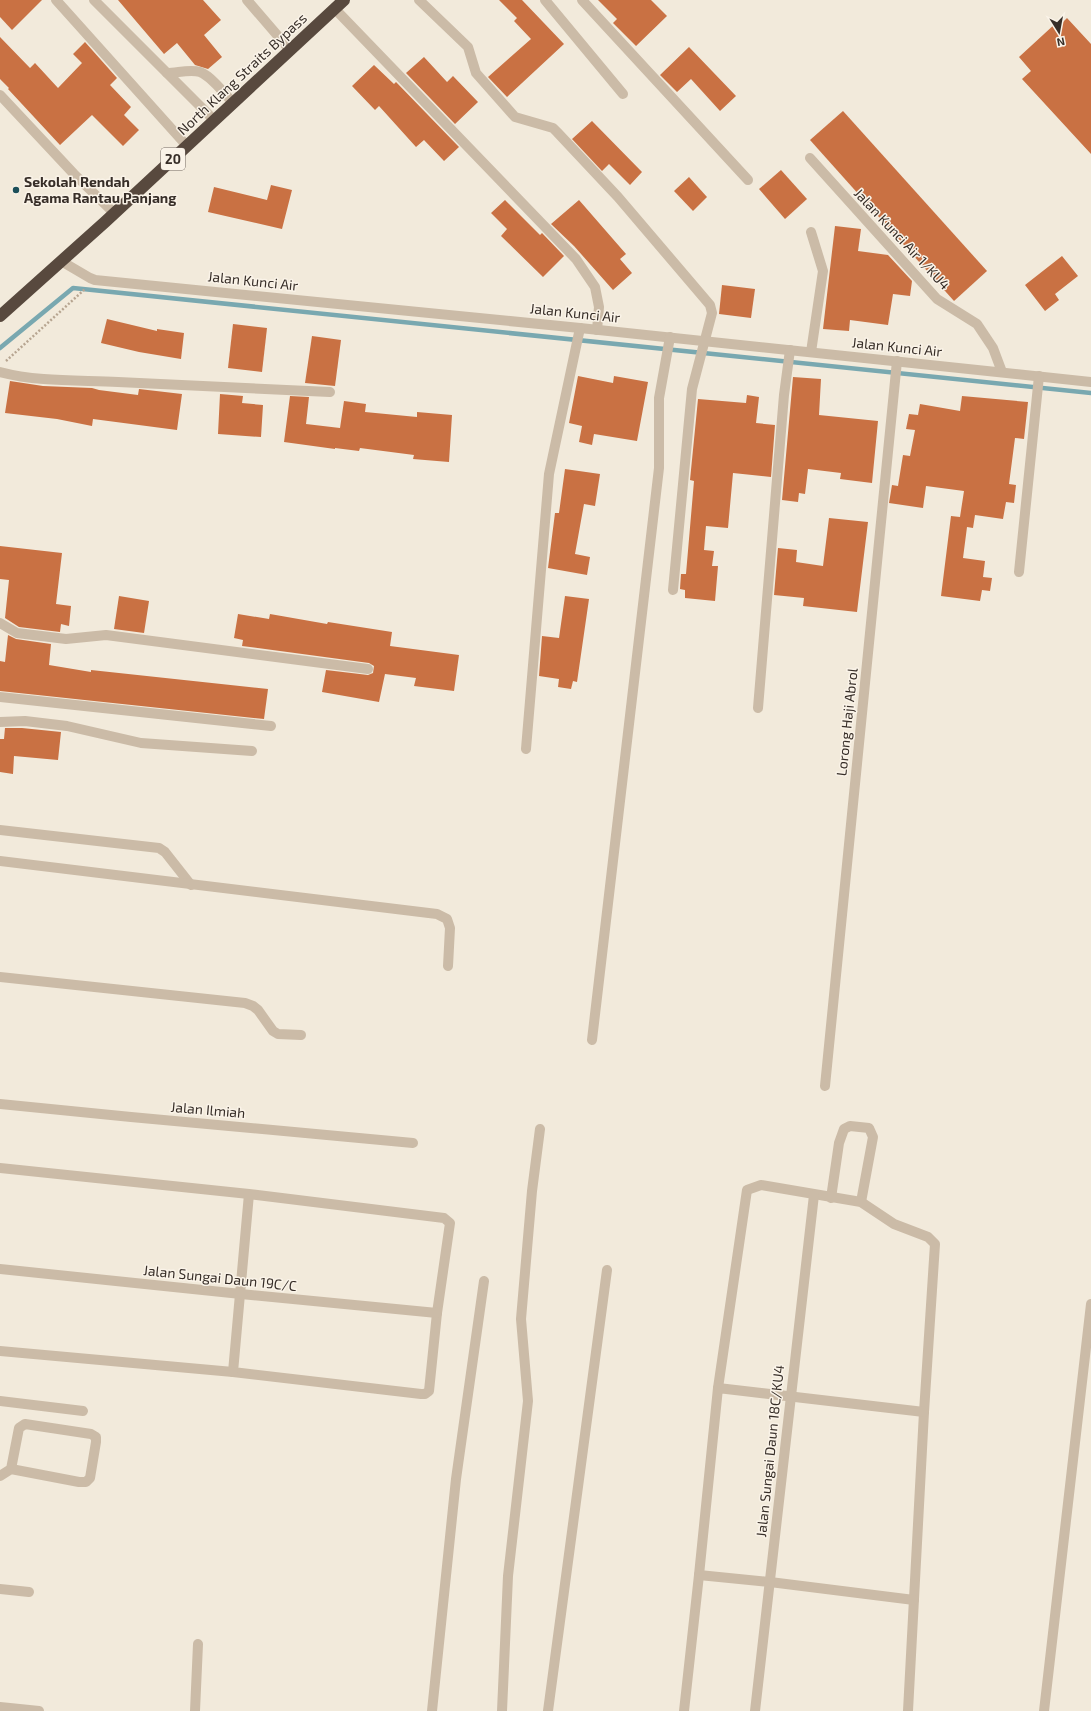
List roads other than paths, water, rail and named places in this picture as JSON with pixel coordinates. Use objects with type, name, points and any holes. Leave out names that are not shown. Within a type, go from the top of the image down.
[{"type":"highway","name":"North Klang Straits Bypass","points":[[0,316],[187,146],[338,4]]},
{"type":"street","points":[[56,0],[187,146]]},
{"type":"street","points":[[94,0],[214,120]]},
{"type":"street","points":[[247,0],[290,50]]},
{"type":"street","points":[[419,0],[468,47],[476,73],[515,117],[553,128],[618,197],[710,305],[712,313],[692,389],[673,590]]},
{"type":"street","points":[[545,0],[623,94]]},
{"type":"street","points":[[582,0],[748,180]]},
{"type":"street","points":[[338,4],[576,259],[595,287],[598,307],[598,330]]},
{"type":"street","points":[[167,74],[200,72],[213,82],[233,103]]},
{"type":"street","points":[[0,95],[74,174],[114,213]]},
{"type":"street","name":"Jalan Kunci Air 1/KU4","points":[[810,158],[937,299],[977,324],[993,348],[1002,372]]},
{"type":"street","points":[[811,232],[823,271],[811,352]]},
{"type":"street","name":"Jalan Kunci Air","points":[[61,261],[95,280],[579,331],[598,330],[669,340],[790,353],[811,352],[896,364],[1002,372],[1039,379],[1091,382]]},
{"type":"street","points":[[526,748],[549,474],[579,331]]},
{"type":"street","points":[[592,1040],[659,468],[659,398],[669,340]]},
{"type":"street","points":[[758,708],[783,410],[790,353]]},
{"type":"street","name":"Lorong Haji Abrol","points":[[825,1086],[896,364]]},
{"type":"street","points":[[0,372],[37,379],[90,380],[330,392]]},
{"type":"street","points":[[1019,572],[1039,379]]},
{"type":"street","points":[[0,623],[17,633],[66,639],[106,635],[368,669]]},
{"type":"street","points":[[0,697],[271,726]]},
{"type":"street","points":[[0,722],[25,721],[67,726],[141,743],[252,751]]},
{"type":"street","points":[[0,830],[159,848],[192,885]]},
{"type":"street","points":[[0,862],[437,914],[447,919],[450,928],[448,966]]},
{"type":"street","points":[[0,977],[245,1003],[258,1010],[274,1032],[278,1034],[301,1035]]},
{"type":"street","name":"Jalan Ilmiah","points":[[0,1104],[131,1118],[413,1143]]},
{"type":"street","points":[[831,1198],[839,1143],[844,1129],[850,1126],[869,1128],[873,1137],[861,1202]]},
{"type":"street","points":[[502,1711],[508,1576],[528,1400],[521,1319],[532,1191],[540,1129]]},
{"type":"street","points":[[0,1168],[249,1194],[444,1218],[448,1220],[450,1224],[437,1313],[429,1391],[425,1394],[233,1372],[0,1350]]},
{"type":"street","points":[[684,1711],[718,1388],[747,1190],[761,1185],[861,1202],[894,1224],[928,1238],[935,1244],[924,1412],[908,1711]]},
{"type":"street","points":[[233,1372],[249,1194]]},
{"type":"street","name":"Jalan Sungai Daun 18C/KU4","points":[[756,1711],[814,1195]]},
{"type":"street","name":"Jalan Sungai Daun 19C/C","points":[[0,1268],[437,1313]]},
{"type":"street","points":[[548,1711],[607,1270]]},
{"type":"street","points":[[432,1711],[456,1479],[484,1281]]},
{"type":"street","points":[[1044,1711],[1091,1304]]},
{"type":"street","points":[[718,1388],[924,1412]]},
{"type":"street","points":[[0,1401],[83,1411]]},
{"type":"street","points":[[0,1476],[11,1469],[86,1482],[90,1478],[96,1437],[91,1434],[25,1424],[21,1425],[19,1428],[11,1469]]},
{"type":"street","points":[[699,1575],[770,1582],[914,1600]]},
{"type":"street","points":[[0,1589],[29,1592]]},
{"type":"street","points":[[195,1711],[198,1644]]},
{"type":"street","points":[[0,1707],[39,1711]]},
{"type":"waterway","points":[[0,348],[73,288],[1091,393]]},
{"type":"place","name":"Sekolah Rendah Agama Rantau Panjang","points":[[16,190]]}]
